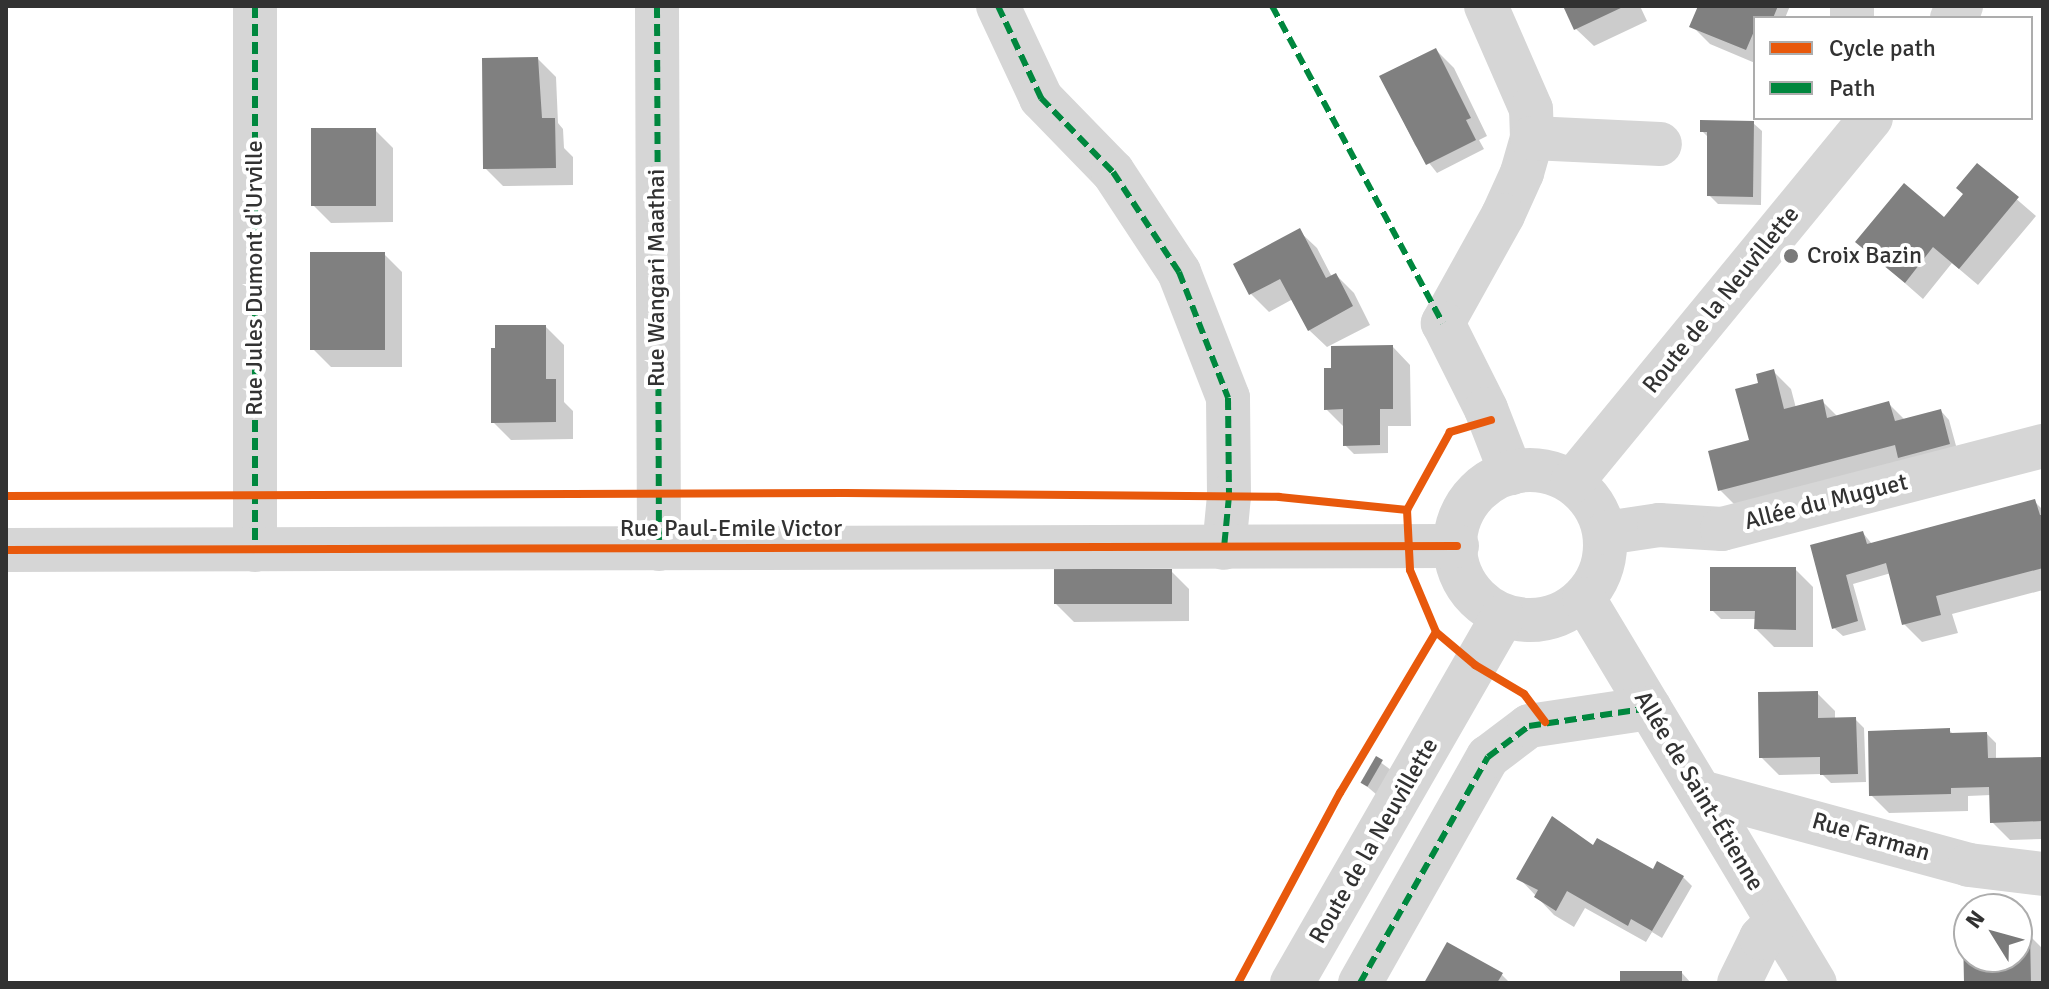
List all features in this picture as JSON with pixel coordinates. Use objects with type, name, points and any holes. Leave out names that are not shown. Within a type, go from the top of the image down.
[{"type":"street","name":"Rue Jules Dumont d'Urville","points":[[255,6],[255,550]]},
{"type":"street","name":"Rue Wangari Maathai","points":[[657,6],[659,549]]},
{"type":"street","points":[[998,6],[1041,98],[1113,172],[1179,272],[1228,398],[1229,496],[1224,548]]},
{"type":"street","points":[[1486,6],[1531,109],[1532,138],[1522,173],[1503,215],[1443,323],[1486,409],[1511,473]]},
{"type":"street","name":"Route de la Neuvillette","points":[[1572,482],[1869,120]]},
{"type":"street","points":[[1532,138],[1660,144]]},
{"type":"street","name":"Allée du Muguet","points":[[1606,533],[1659,525],[1722,529],[2043,446]]},
{"type":"street","points":[[1542,470],[1572,482],[1594,504],[1606,533],[1602,568],[1584,599],[1560,615],[1531,621],[1503,616],[1482,603],[1466,585],[1457,562],[1456,533],[1466,506],[1485,485],[1511,473],[1542,470]]},
{"type":"street","name":"Rue Paul-Emile Victor","points":[[6,550],[1457,546]]},
{"type":"street","name":"Allée de Saint-Étienne","points":[[1584,599],[1815,983]]},
{"type":"street","name":"Route de la Neuvillette","points":[[1292,983],[1503,616]]},
{"type":"street","points":[[1360,983],[1488,757],[1529,726],[1650,708]]},
{"type":"street","name":"Rue Farman","points":[[1701,792],[1969,865],[2043,874]]},
{"type":"street","points":[[1739,983],[1761,938],[1777,921]]},
{"type":"building","points":[[1563,6],[1625,6],[1574,30]]},
{"type":"building","points":[[1698,6],[1778,6],[1774,16],[1753,16],[1753,34],[1746,50],[1689,27]]},
{"type":"building","points":[[1436,48],[1471,118],[1466,120],[1476,140],[1426,165],[1379,76]]},
{"type":"building","points":[[538,57],[542,118],[555,118],[556,168],[483,169],[482,58]]},
{"type":"building","points":[[1700,120],[1754,121],[1753,197],[1707,196],[1707,132],[1700,132]]},
{"type":"building","points":[[311,128],[376,128],[376,206],[311,206]]},
{"type":"building","points":[[1977,163],[2019,197],[1959,269],[1933,247],[1905,283],[1855,242],[1904,183],[1944,217],[1963,194],[1956,188]]},
{"type":"building","points":[[1300,228],[1326,278],[1336,273],[1353,306],[1308,331],[1280,279],[1249,295],[1233,264]]},
{"type":"building","points":[[310,252],[385,252],[385,350],[310,350]]},
{"type":"building","points":[[495,325],[546,325],[546,379],[556,379],[556,422],[491,423],[491,348],[495,348]]},
{"type":"building","points":[[1393,345],[1393,409],[1380,409],[1380,445],[1343,446],[1343,409],[1324,410],[1324,368],[1331,368],[1331,346]]},
{"type":"building","points":[[1774,369],[1784,409],[1823,399],[1827,418],[1889,401],[1895,421],[1941,409],[1950,444],[1898,458],[1895,445],[1718,491],[1708,451],[1749,440],[1735,389],[1758,383],[1756,374]]},
{"type":"building","points":[[2035,499],[2040,515],[2043,515],[2043,568],[1936,596],[1941,615],[1902,625],[1886,563],[1846,575],[1858,621],[1832,629],[1810,545],[1863,531],[1867,544]]},
{"type":"building","points":[[1710,567],[1796,567],[1796,630],[1754,629],[1755,611],[1710,611]]},
{"type":"building","points":[[1054,569],[1172,569],[1172,604],[1054,604]]},
{"type":"building","points":[[1818,691],[1818,718],[1856,717],[1858,774],[1820,775],[1820,757],[1759,758],[1758,692]]},
{"type":"building","points":[[1950,728],[1950,733],[1987,732],[1988,758],[2043,757],[2043,821],[1990,823],[1989,787],[1951,788],[1951,794],[1869,796],[1868,731]]},
{"type":"building","points":[[1376,756],[1383,760],[1367,787],[1360,783]]},
{"type":"building","points":[[1552,816],[1593,845],[1597,838],[1653,869],[1657,861],[1684,876],[1652,931],[1631,919],[1628,926],[1567,891],[1556,911],[1534,897],[1538,890],[1516,879]]},
{"type":"building","points":[[1447,942],[1503,973],[1497,983],[1424,983]]},
{"type":"building","points":[[1620,971],[1682,971],[1682,983],[1620,983]]},
{"type":"building","points":[[1964,973],[2031,973],[2031,983],[1964,983]]},
{"type":"marked path","points":[[255,6],[255,550]]},
{"type":"marked path","points":[[657,6],[659,549]]},
{"type":"marked path","points":[[998,6],[1041,98],[1113,172],[1179,272],[1228,398],[1229,496],[1224,548]]},
{"type":"marked path","points":[[1272,6],[1443,323]]},
{"type":"marked path","points":[[1360,983],[1488,757],[1529,726],[1650,708]]},
{"type":"cycle path","points":[[1491,420],[1450,432],[1407,510],[1410,570],[1436,632],[1475,665],[1524,694],[1545,722]]},
{"type":"cycle path","points":[[6,496],[845,493],[1279,497],[1407,510]]},
{"type":"cycle path","points":[[6,550],[1457,546]]},
{"type":"cycle path","points":[[1238,983],[1340,793],[1436,632]]},
{"type":"place","name":"Croix Bazin","points":[[1791,256]]}]
